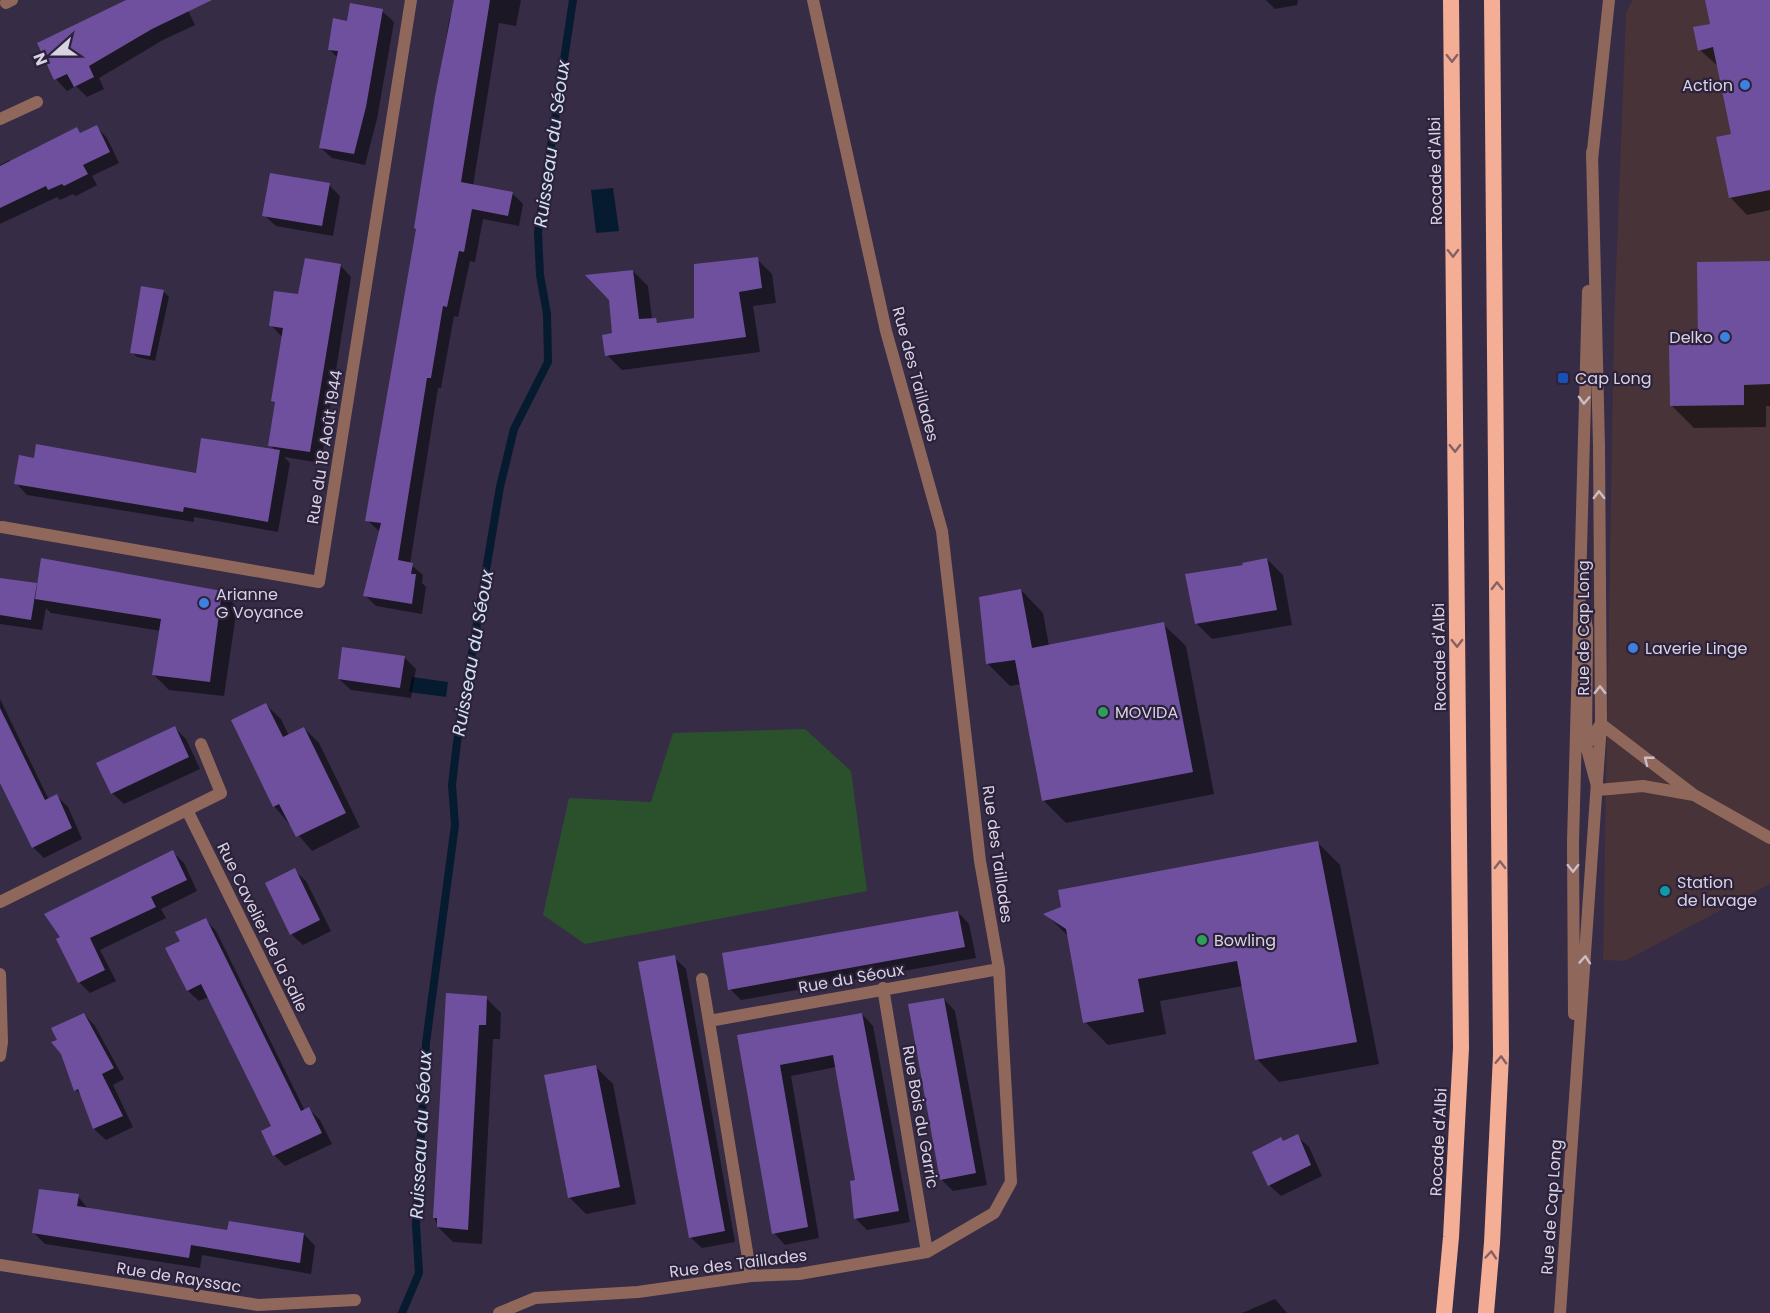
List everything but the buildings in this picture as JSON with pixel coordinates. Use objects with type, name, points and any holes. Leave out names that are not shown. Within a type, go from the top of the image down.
[{"type":"highway","name":"Rocade d'Albi","points":[[1444,1313],[1451,1237],[1461,1048],[1451,0]]},
{"type":"highway","points":[[1486,1313],[1492,1244],[1501,1055],[1492,0]]},
{"type":"street","name":"Rue du 18 Août 1944","points":[[2,527],[319,582],[411,0]]},
{"type":"street","name":"Rue des Taillades","points":[[499,1313],[535,1298],[638,1292],[751,1276],[799,1274],[927,1252],[994,1213],[1011,1182],[999,969],[980,861],[942,531],[886,331],[813,0]]},
{"type":"street","name":"Rue de Cap Long","points":[[1574,1102],[1573,842],[1592,152],[1609,0]]},
{"type":"street","points":[[0,119],[37,102]]},
{"type":"street","name":"Rue de Cap Long","points":[[1560,1313],[1601,723],[1599,446],[1592,152]]},
{"type":"street","points":[[1573,842],[1586,745],[1587,629],[1579,586]]},
{"type":"street","points":[[1694,795],[1644,786],[1598,790],[1586,745],[1601,723],[1694,795],[1770,838]]},
{"type":"street","points":[[0,902],[221,793],[201,744]]},
{"type":"street","name":"Rue Cavelier de la Salle","points":[[187,810],[310,1059]]},
{"type":"street","name":"Rue du Séoux","points":[[709,1020],[999,969]]},
{"type":"street","points":[[0,974],[2,1042],[0,1056]]},
{"type":"street","points":[[702,979],[751,1276]]},
{"type":"street","name":"Rue Bois du Garric","points":[[883,988],[927,1252]]},
{"type":"street","name":"Rue de Rayssac","points":[[0,1264],[258,1305],[355,1300]]},
{"type":"shaded area","points":[[1633,0],[1770,0],[1770,884],[1625,961],[1603,960],[1614,323],[1626,12]]},
{"type":"green space","points":[[805,729],[851,771],[867,891],[585,944],[543,915],[569,798],[651,802],[673,733]]},
{"type":"water","points":[[613,188],[619,231],[596,233],[591,190]]},
{"type":"water","points":[[412,677],[448,682],[446,697],[409,692]]},
{"type":"waterway","name":"Ruisseau du Séoux","points":[[402,1313],[419,1273],[416,1225],[426,1043],[455,825],[452,785],[457,742],[500,487],[514,429],[548,362],[547,314],[540,275],[538,232],[573,0]]},
{"type":"place","name":"Action","points":[[1745,85]]},
{"type":"place","name":"Delko","points":[[1725,337]]},
{"type":"place","name":"Cap Long","points":[[1563,378]]},
{"type":"place","name":"Arianne G Voyance","points":[[204,603]]},
{"type":"place","name":"Laverie Linge","points":[[1633,648]]},
{"type":"place","name":"MOVIDA","points":[[1103,712]]},
{"type":"place","name":"Station de lavage","points":[[1665,891]]},
{"type":"place","name":"Bowling","points":[[1202,940]]}]
